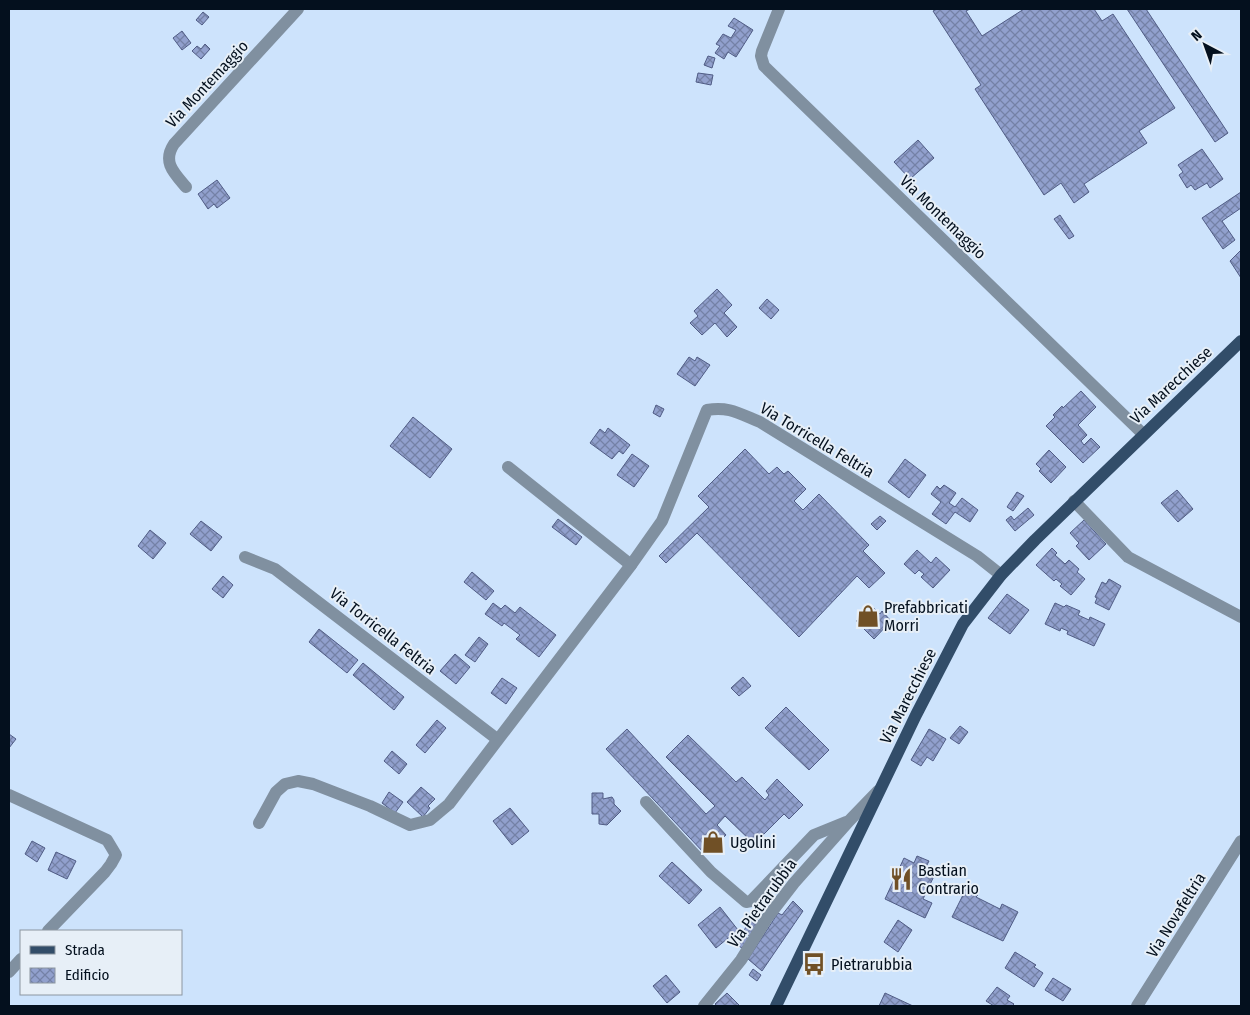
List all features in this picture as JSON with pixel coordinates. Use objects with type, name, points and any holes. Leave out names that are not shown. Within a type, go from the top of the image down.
[{"type":"main road","name":"Via Marecchiese","points":[[776,1006],[916,715],[963,624],[1001,575],[1074,501],[1241,341]]},
{"type":"street","name":"Via Montemaggio","points":[[186,187],[173,172],[168,158],[174,144],[298,9]]},
{"type":"street","name":"Via Montemaggio","points":[[779,9],[760,56],[764,66],[1143,434]]},
{"type":"street","name":"Via Torricella Feltria","points":[[259,823],[276,792],[285,784],[298,781],[313,784],[370,806],[410,826],[430,820],[449,804],[631,565],[662,521],[707,410],[721,408],[734,411],[760,422],[977,556],[1001,575]]},
{"type":"street","points":[[508,467],[631,565]]},
{"type":"street","points":[[1074,501],[1128,557],[1241,617]]},
{"type":"street","name":"Via Torricella Feltria","points":[[245,557],[275,569],[497,739]]},
{"type":"street","name":"Via Pietrarubbia","points":[[704,1006],[741,960],[767,918],[794,883],[880,789]]},
{"type":"street","points":[[9,795],[107,840],[116,855],[105,872],[49,930]]},
{"type":"street","name":"Via Pietrarubbia","points":[[646,802],[713,873],[746,902],[751,901],[814,835],[849,821]]},
{"type":"street","name":"Via Novafeltria","points":[[1137,1006],[1241,841]]},
{"type":"street","points":[[9,972],[20,960]]},
{"type":"building","points":[[937,9],[970,9],[966,11],[982,36],[1024,9],[1094,9],[1102,21],[1113,14],[1175,108],[1139,131],[1147,143],[1084,184],[1089,192],[1074,203],[1061,183],[1044,195],[975,89],[981,85],[933,11]]},
{"type":"building","points":[[1127,9],[1146,9],[1228,133],[1215,142]]},
{"type":"building","points":[[203,12],[209,17],[202,25],[196,20]]},
{"type":"building","points":[[734,18],[753,30],[736,57],[728,52],[724,59],[715,53],[720,46],[716,44],[723,34],[731,38],[736,30],[728,26]]},
{"type":"building","points":[[182,31],[191,43],[182,50],[173,38]]},
{"type":"building","points":[[205,44],[210,49],[201,59],[192,51],[197,46],[201,49]]},
{"type":"building","points":[[708,56],[715,58],[712,68],[704,65]]},
{"type":"building","points":[[698,73],[713,75],[711,85],[696,82]]},
{"type":"building","points":[[918,140],[934,158],[910,179],[894,162]]},
{"type":"building","points":[[1202,149],[1223,179],[1210,188],[1207,183],[1195,190],[1191,185],[1187,188],[1179,175],[1183,172],[1178,165]]},
{"type":"building","points":[[217,180],[230,198],[217,208],[214,204],[208,209],[198,194]]},
{"type":"building","points":[[1241,192],[1241,208],[1222,221],[1235,240],[1223,249],[1202,218]]},
{"type":"building","points":[[1060,215],[1074,236],[1069,239],[1054,219]]},
{"type":"building","points":[[1241,250],[1241,278],[1230,261]]},
{"type":"building","points":[[717,289],[732,305],[724,313],[737,327],[727,337],[715,323],[702,335],[690,323],[698,316],[694,311]]},
{"type":"building","points":[[767,299],[779,310],[771,319],[759,308]]},
{"type":"building","points":[[689,357],[695,361],[697,357],[710,365],[695,386],[677,374]]},
{"type":"building","points":[[1081,391],[1096,407],[1078,425],[1087,435],[1081,441],[1084,445],[1091,438],[1100,447],[1083,463],[1046,426],[1062,406],[1063,408]]},
{"type":"building","points":[[656,405],[664,409],[660,417],[653,413]]},
{"type":"building","points":[[413,417],[452,449],[430,478],[390,446]]},
{"type":"building","points":[[608,428],[630,445],[623,454],[619,451],[612,459],[590,443],[600,429],[605,433]]},
{"type":"building","points":[[745,449],[769,474],[777,467],[784,474],[788,471],[806,489],[794,501],[803,510],[819,494],[869,545],[863,551],[885,573],[869,588],[857,576],[799,637],[697,533],[666,563],[659,556],[709,507],[698,496]]},
{"type":"building","points":[[1049,450],[1066,467],[1051,483],[1039,471],[1041,469],[1036,464]]},
{"type":"building","points":[[632,454],[649,466],[634,487],[617,475]]},
{"type":"building","points":[[905,459],[926,475],[909,498],[888,482]]},
{"type":"building","points":[[944,485],[956,493],[949,503],[955,507],[962,498],[978,510],[970,522],[955,512],[946,524],[932,514],[941,502],[931,494],[937,486],[940,489]]},
{"type":"building","points":[[1177,490],[1193,509],[1178,522],[1161,503]]},
{"type":"building","points":[[1017,492],[1024,496],[1013,511],[1007,507]]},
{"type":"building","points":[[1028,508],[1034,515],[1015,531],[1006,520],[1011,516],[1014,520]]},
{"type":"building","points":[[880,516],[886,521],[877,530],[871,524]]},
{"type":"building","points":[[558,519],[582,537],[576,545],[552,527]]},
{"type":"building","points":[[1084,520],[1106,544],[1089,560],[1076,546],[1079,543],[1070,533]]},
{"type":"building","points":[[201,521],[222,537],[211,551],[190,534]]},
{"type":"building","points":[[150,530],[166,543],[153,559],[138,546]]},
{"type":"building","points":[[1052,548],[1057,553],[1055,555],[1065,564],[1069,560],[1079,569],[1077,572],[1085,579],[1071,595],[1060,586],[1062,584],[1056,579],[1054,581],[1036,565]]},
{"type":"building","points":[[917,550],[931,563],[936,557],[950,570],[933,588],[921,577],[924,574],[919,570],[915,574],[904,564]]},
{"type":"building","points":[[472,572],[494,591],[486,600],[464,582]]},
{"type":"building","points":[[223,576],[233,585],[223,598],[212,589]]},
{"type":"building","points":[[1109,579],[1121,586],[1109,610],[1095,603],[1097,598],[1095,597],[1102,582],[1106,584]]},
{"type":"building","points":[[1007,594],[1029,610],[1010,634],[988,618]]},
{"type":"building","points":[[493,603],[501,609],[505,605],[515,613],[520,607],[556,635],[539,657],[516,639],[520,635],[504,623],[502,626],[485,614]]},
{"type":"building","points":[[1055,603],[1080,611],[1078,615],[1089,620],[1090,617],[1105,624],[1094,646],[1067,634],[1068,631],[1061,628],[1060,631],[1045,624]]},
{"type":"building","points":[[872,606],[880,614],[882,611],[891,621],[874,639],[856,621]]},
{"type":"building","points":[[319,629],[358,660],[347,673],[309,642]]},
{"type":"building","points":[[479,637],[488,644],[475,662],[465,655]]},
{"type":"building","points":[[455,654],[470,667],[456,684],[440,671]]},
{"type":"building","points":[[363,663],[404,697],[394,710],[353,675]]},
{"type":"building","points":[[743,677],[751,686],[739,696],[731,688]]},
{"type":"building","points":[[502,678],[517,688],[506,704],[491,693]]},
{"type":"building","points":[[786,707],[829,750],[809,770],[765,728]]},
{"type":"building","points":[[437,720],[446,728],[425,753],[416,745]]},
{"type":"building","points":[[960,726],[968,732],[959,744],[950,738]]},
{"type":"building","points":[[627,729],[706,814],[715,806],[666,757],[688,735],[736,782],[742,777],[765,800],[769,795],[766,791],[777,779],[803,805],[789,819],[784,814],[754,844],[725,816],[717,825],[726,835],[705,854],[606,749]]},
{"type":"building","points":[[929,729],[946,739],[933,761],[927,757],[921,766],[911,760]]},
{"type":"building","points":[[9,734],[16,739],[9,748]]},
{"type":"building","points":[[392,751],[407,764],[399,774],[384,761]]},
{"type":"building","points":[[421,787],[435,799],[428,806],[430,808],[423,817],[407,802]]},
{"type":"building","points":[[389,792],[403,802],[395,813],[382,803]]},
{"type":"building","points":[[592,793],[603,793],[603,799],[612,797],[614,804],[621,811],[607,825],[599,824],[599,814],[592,814]]},
{"type":"building","points":[[510,808],[529,831],[512,845],[493,821]]},
{"type":"building","points":[[32,841],[45,848],[37,862],[25,854]]},
{"type":"building","points":[[56,852],[76,861],[67,879],[48,870]]},
{"type":"building","points":[[917,856],[929,861],[926,867],[936,872],[923,899],[932,903],[925,918],[885,899],[904,858],[914,863]]},
{"type":"building","points":[[672,862],[702,890],[689,904],[659,876]]},
{"type":"building","points":[[966,889],[978,895],[976,897],[1000,909],[1002,904],[1018,912],[1003,941],[952,917]]},
{"type":"building","points":[[793,901],[803,911],[762,971],[748,959],[778,913],[782,915]]},
{"type":"building","points":[[720,907],[738,930],[716,948],[698,925]]},
{"type":"building","points":[[752,917],[759,921],[750,936],[743,932]]},
{"type":"building","points":[[898,920],[912,930],[898,952],[884,942]]},
{"type":"building","points":[[743,936],[749,939],[742,948],[737,945]]},
{"type":"building","points":[[1015,952],[1036,965],[1034,967],[1043,973],[1034,987],[1005,968]]},
{"type":"building","points":[[753,969],[761,975],[757,981],[749,975]]},
{"type":"building","points":[[666,975],[680,992],[667,1003],[653,986]]},
{"type":"building","points":[[1053,978],[1071,989],[1063,1001],[1045,990]]},
{"type":"building","points":[[997,987],[1010,996],[1007,1000],[1014,1004],[1012,1006],[994,1006],[986,1001]]},
{"type":"building","points":[[727,993],[740,1006],[717,1006],[715,1004]]},
{"type":"building","points":[[885,993],[913,1006],[879,1006]]},
{"type":"place","name":"Prefabbricati Morri","points":[[868,616]]},
{"type":"place","name":"Ugolini","points":[[713,842]]},
{"type":"place","name":"Bastian Contrario","points":[[901,879]]},
{"type":"place","name":"Pietrarubbia","points":[[814,964]]}]
